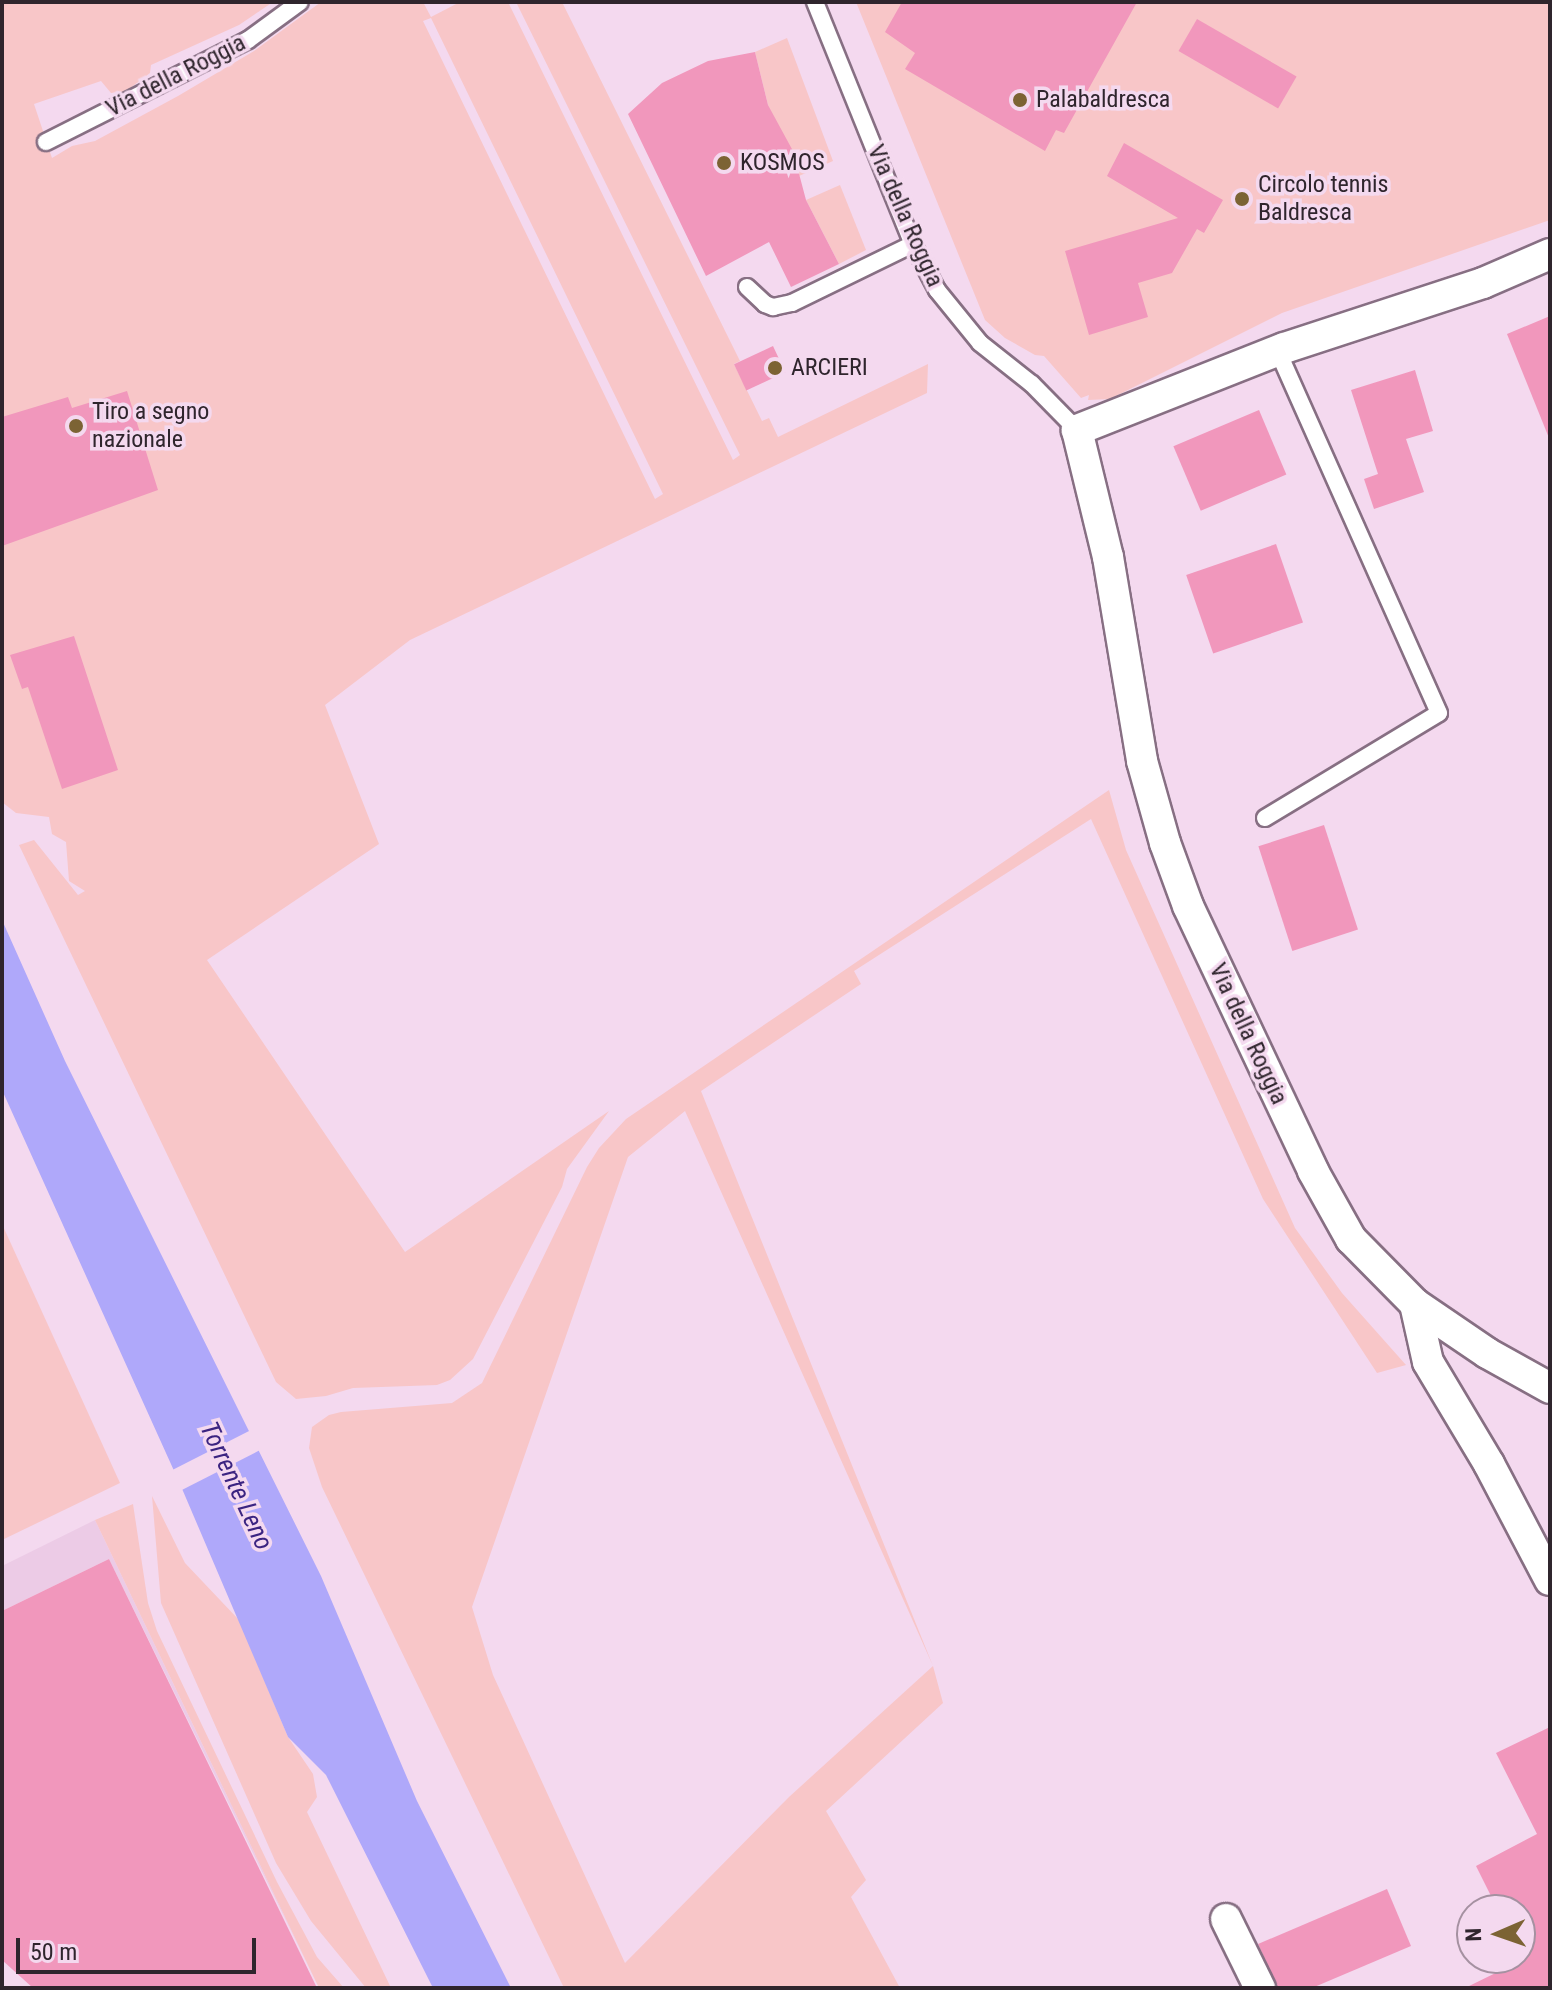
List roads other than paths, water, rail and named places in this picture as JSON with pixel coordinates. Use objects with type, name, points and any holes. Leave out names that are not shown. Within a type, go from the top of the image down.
[{"type":"street","points":[[1077,430],[1278,351],[1483,283],[1550,254]]},
{"type":"street","name":"Via della Roggia","points":[[1077,430],[1108,557],[1142,761],[1165,843],[1188,906],[1313,1171],[1351,1239],[1415,1304],[1487,1353],[1550,1388]]},
{"type":"street","points":[[1415,1304],[1428,1362],[1489,1464],[1550,1580]]},
{"type":"street","points":[[1226,1919],[1260,1988]]},
{"type":"lane","name":"Via della Roggia","points":[[46,142],[248,40],[300,2]]},
{"type":"lane","name":"Via della Roggia","points":[[815,2],[913,244],[937,290],[980,343],[1032,384],[1077,430]]},
{"type":"lane","points":[[747,287],[765,304],[792,303],[913,244]]},
{"type":"lane","points":[[1265,818],[1439,713],[1278,351]]},
{"type":"water","name":"Torrente Leno","points":[[2,920],[65,1061],[321,1576],[417,1801],[511,1988],[433,1988],[326,1775],[288,1737],[180,1484],[2,1090]]},
{"type":"place","name":"Palabaldresca","points":[[1020,100]]},
{"type":"place","name":"KOSMOS","points":[[724,163]]},
{"type":"place","name":"Circolo tennis Baldresca","points":[[1242,199]]},
{"type":"place","name":"ARCIERI","points":[[775,368]]},
{"type":"place","name":"Tiro a segno nazionale","points":[[76,426]]}]
